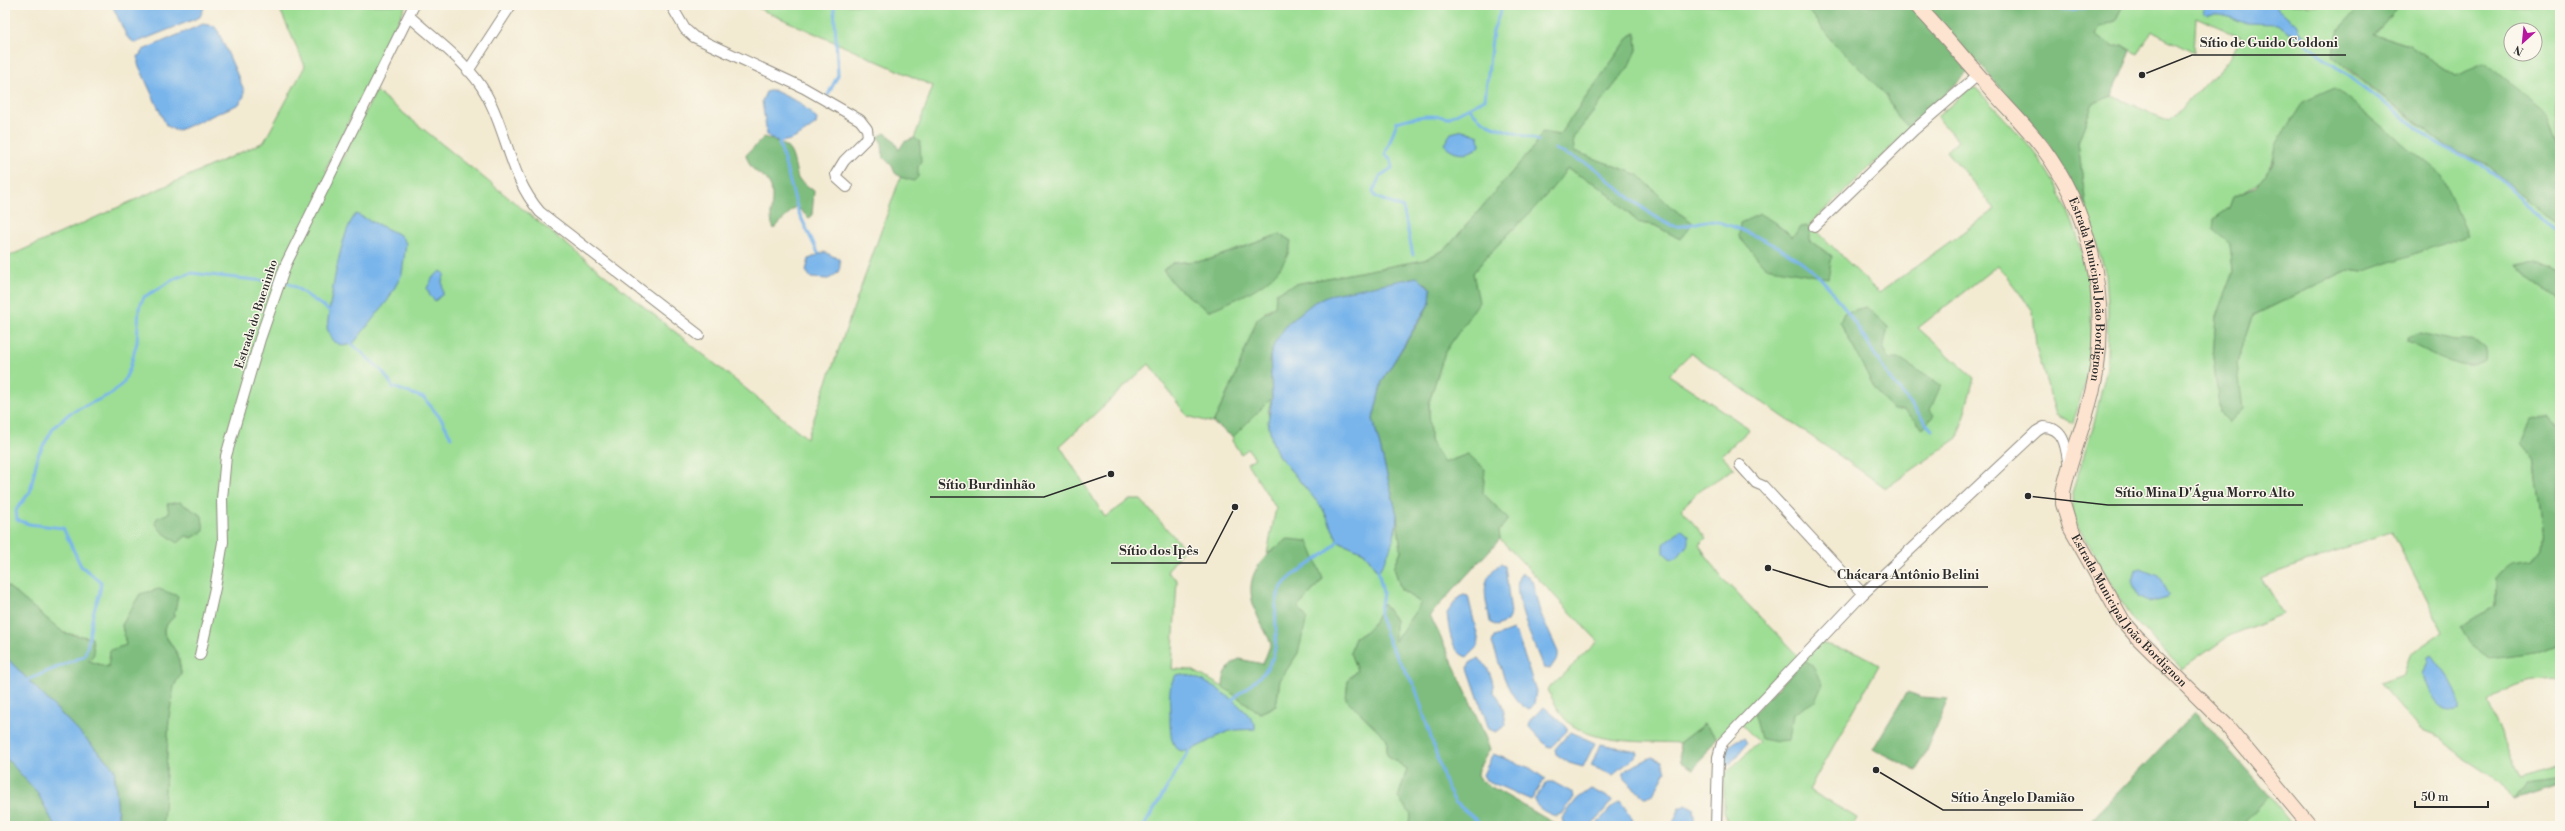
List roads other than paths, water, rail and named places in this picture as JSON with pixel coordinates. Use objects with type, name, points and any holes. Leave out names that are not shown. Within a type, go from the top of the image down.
[{"type":"main road","name":"Estrada Municipal João Bordignon","points":[[1916,5],[2050,160],[2077,211],[2090,244],[2096,270],[2100,303],[2097,367],[2091,398],[2063,492],[2063,504],[2068,522],[2106,595],[2136,638],[2227,726],[2310,826]]},
{"type":"street","name":"Estrada do Bueninho","points":[[200,655],[215,588],[222,542],[222,499],[226,456],[260,339],[286,264],[414,5]]},
{"type":"street","points":[[468,71],[511,5]]},
{"type":"street","points":[[671,5],[685,29],[694,37],[804,88],[860,120],[868,129],[868,137],[844,160],[836,174],[837,178],[848,187]]},
{"type":"street","points":[[409,16],[468,71],[486,94],[518,180],[527,196],[540,212],[699,335]]},
{"type":"street","points":[[1814,227],[1914,130],[1978,75]]},
{"type":"street","points":[[1716,826],[1718,757],[1722,743],[1863,594],[2037,431],[2049,427],[2059,432],[2062,436],[2070,469]]},
{"type":"street","points":[[1740,465],[1756,483],[1763,486],[1863,594]]},
{"type":"water","points":[[112,5],[205,5],[200,17],[135,43],[127,37]]},
{"type":"water","points":[[2206,5],[2274,5],[2296,24],[2299,31],[2305,35],[2300,39],[2277,24],[2245,23],[2215,14],[2207,15],[2204,12]]},
{"type":"water","points":[[203,24],[214,26],[218,31],[244,90],[244,96],[239,104],[179,130],[174,130],[166,125],[138,64],[138,57],[143,50]]},
{"type":"water","points":[[773,90],[800,103],[817,119],[816,124],[798,136],[786,141],[779,141],[767,135],[762,101],[766,92]]},
{"type":"water","points":[[1463,130],[1479,136],[1480,145],[1476,149],[1462,153],[1448,148],[1444,144],[1451,133]]},
{"type":"water","points":[[356,214],[400,235],[406,243],[402,274],[388,300],[353,344],[343,346],[332,341],[327,328],[333,285],[345,235]]},
{"type":"water","points":[[824,252],[839,259],[840,266],[837,274],[828,279],[811,278],[806,271],[809,259]]},
{"type":"water","points":[[441,271],[445,274],[442,281],[443,294],[435,301],[430,296],[427,288],[433,277]]},
{"type":"water","points":[[1417,277],[1431,289],[1430,302],[1382,381],[1373,419],[1397,515],[1392,545],[1378,572],[1364,552],[1338,541],[1323,509],[1278,455],[1272,441],[1268,422],[1272,398],[1270,356],[1275,342],[1288,323],[1313,303],[1333,294]]},
{"type":"water","points":[[1681,529],[1689,536],[1689,543],[1677,558],[1671,559],[1664,553],[1664,544]]},
{"type":"water","points":[[1500,564],[1505,566],[1511,613],[1507,621],[1497,626],[1490,622],[1485,590],[1486,583],[1493,570]]},
{"type":"water","points":[[2141,568],[2158,575],[2169,594],[2168,597],[2149,602],[2138,597],[2132,581],[2135,570]]},
{"type":"water","points":[[1521,573],[1528,576],[1532,581],[1540,612],[1558,652],[1558,657],[1550,669],[1544,668],[1541,662],[1520,603],[1518,580]]},
{"type":"water","points":[[1464,595],[1468,596],[1479,642],[1477,647],[1467,657],[1457,650],[1451,639],[1447,613],[1459,597]]},
{"type":"water","points":[[1513,630],[1517,634],[1536,691],[1534,704],[1530,709],[1522,706],[1510,691],[1492,643],[1494,637]]},
{"type":"water","points":[[2432,655],[2445,673],[2458,696],[2460,709],[2452,710],[2440,706],[2427,687],[2423,674],[2429,662],[2429,657]]},
{"type":"water","points":[[5,656],[114,768],[119,826],[55,826],[37,792],[5,757]]},
{"type":"water","points":[[1478,658],[1490,673],[1493,683],[1493,692],[1499,698],[1504,712],[1506,725],[1496,732],[1489,729],[1468,668],[1470,663]]},
{"type":"water","points":[[1182,674],[1201,680],[1233,700],[1249,716],[1255,724],[1255,729],[1230,731],[1196,748],[1187,751],[1180,750],[1174,745],[1171,734],[1170,689],[1176,675]]},
{"type":"water","points":[[1544,707],[1567,727],[1567,731],[1551,747],[1547,746],[1529,727],[1530,720]]},
{"type":"water","points":[[1570,732],[1595,743],[1583,767],[1569,763],[1556,754],[1555,749]]},
{"type":"water","points":[[1744,738],[1747,743],[1730,764],[1726,766],[1723,757],[1728,748],[1735,741]]},
{"type":"water","points":[[1600,744],[1637,751],[1638,754],[1613,775],[1591,766]]},
{"type":"water","points":[[1493,754],[1530,768],[1544,778],[1531,800],[1486,780],[1483,775]]},
{"type":"water","points":[[1652,757],[1662,761],[1666,771],[1652,796],[1644,797],[1624,779],[1624,773],[1627,769]]},
{"type":"water","points":[[1547,782],[1553,782],[1573,793],[1574,797],[1563,813],[1556,816],[1549,814],[1537,806],[1534,800]]},
{"type":"water","points":[[1591,789],[1612,799],[1612,801],[1591,826],[1567,826],[1563,823],[1562,818],[1577,799]]},
{"type":"water","points":[[1620,801],[1633,819],[1626,826],[1595,826],[1610,809]]},
{"type":"water","points":[[1687,805],[1693,808],[1695,826],[1671,826],[1680,808]]},
{"type":"waterway","points":[[828,95],[838,75],[834,5]]},
{"type":"waterway","points":[[1413,255],[1403,208],[1376,197],[1373,192],[1380,176],[1392,168],[1391,160],[1385,155],[1397,122],[1422,117],[1436,116],[1448,118],[1485,99],[1493,31],[1502,7],[1500,5]]},
{"type":"waterway","points":[[2049,5],[2060,9],[2072,10],[2095,5]]},
{"type":"waterway","points":[[2299,36],[2320,55],[2436,142],[2479,163],[2493,172],[2531,211],[2560,234]]},
{"type":"waterway","points":[[1470,108],[1476,116],[1492,126],[1539,141]]},
{"type":"waterway","points":[[782,140],[779,142],[798,211],[818,253]]},
{"type":"waterway","points":[[1555,149],[1587,163],[1634,201],[1666,223],[1674,226],[1687,226],[1698,222],[1707,221],[1730,226],[1745,231],[1776,246],[1810,268],[1842,304],[1885,371],[1932,430]]},
{"type":"waterway","points":[[25,681],[84,656],[93,614],[101,587],[101,582],[81,566],[63,528],[29,524],[17,520],[16,510],[30,492],[38,455],[54,427],[70,413],[111,394],[123,383],[130,368],[137,342],[139,308],[144,297],[176,278],[191,273],[275,282]]},
{"type":"waterway","points":[[285,282],[294,286],[331,312]]},
{"type":"waterway","points":[[351,343],[383,372],[393,387],[424,398],[442,420],[451,437]]},
{"type":"waterway","points":[[1231,702],[1264,672],[1273,657],[1276,637],[1276,608],[1280,590],[1286,582],[1301,569],[1327,552],[1339,538]]},
{"type":"waterway","points":[[1378,570],[1383,593],[1379,615],[1390,645],[1415,687],[1447,788],[1455,802],[1483,826]]},
{"type":"waterway","points":[[1144,826],[1190,749]]},
{"type":"place","name":"Sítio de Guido Goldoni","points":[[2142,75]]},
{"type":"place","name":"Sítio Burdinhão","points":[[1111,474]]},
{"type":"place","name":"Sítio Mina D'Água Morro Alto","points":[[2028,496]]},
{"type":"place","name":"Sítio dos Ipês","points":[[1235,507]]},
{"type":"place","name":"Chácara Antônio Belini","points":[[1768,568]]},
{"type":"place","name":"Sítio Ângelo Damião","points":[[1876,770]]}]
